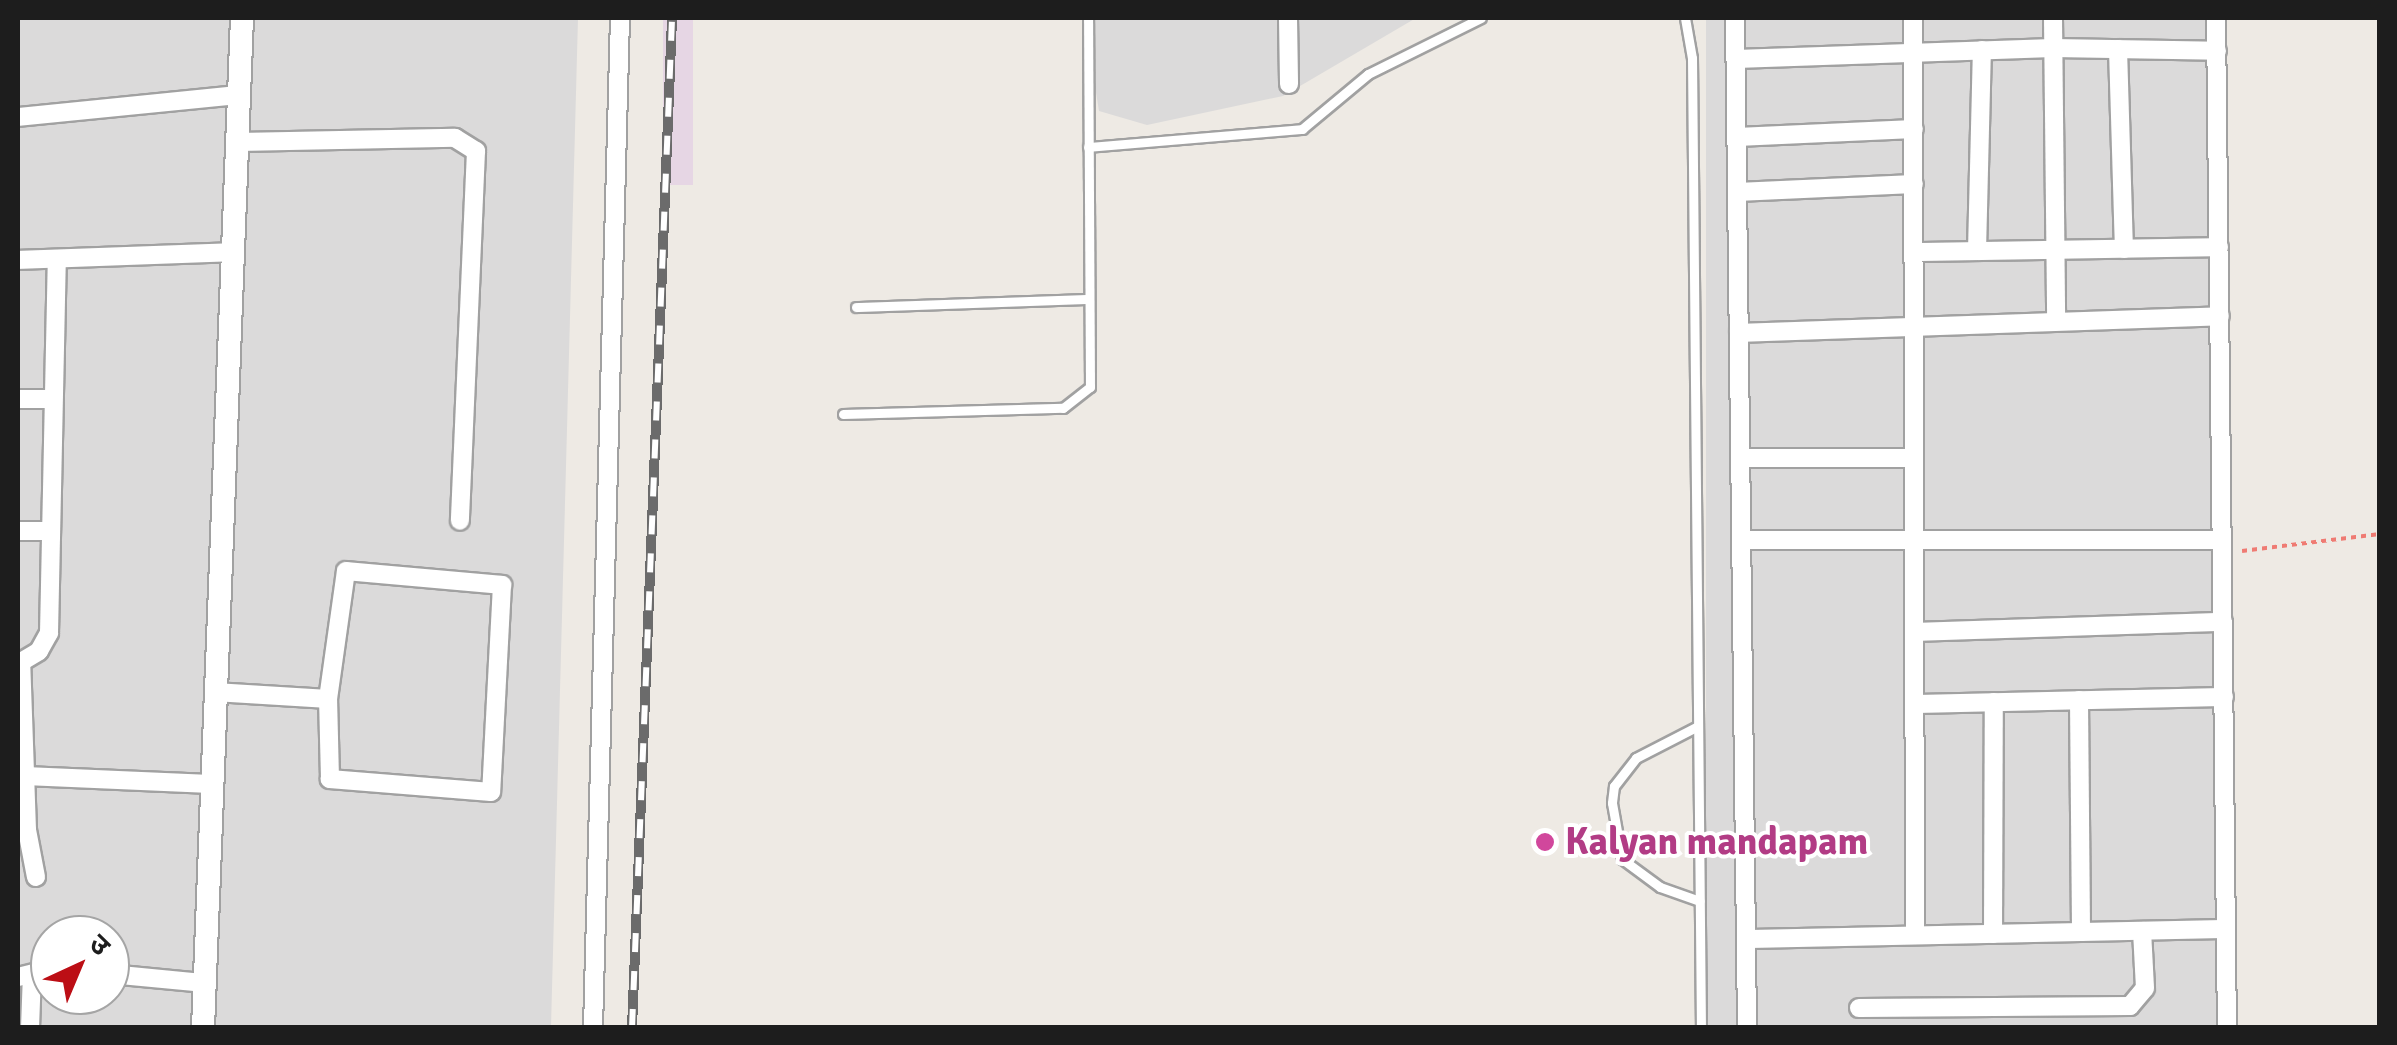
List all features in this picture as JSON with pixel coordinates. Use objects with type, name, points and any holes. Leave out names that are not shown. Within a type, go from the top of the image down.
[{"type":"street","points":[[203,1028],[210,784],[236,252],[242,18]]},
{"type":"street","points":[[594,1028],[620,18]]},
{"type":"street","points":[[1288,18],[1289,84]]},
{"type":"street","points":[[1735,18],[1747,1028]]},
{"type":"street","points":[[1914,18],[1915,936]]},
{"type":"street","points":[[2052,18],[2056,320]]},
{"type":"street","points":[[2216,18],[2227,1028]]},
{"type":"street","points":[[1736,59],[2053,48],[2217,51]]},
{"type":"street","points":[[2118,49],[2124,248]]},
{"type":"street","points":[[1977,251],[1982,50]]},
{"type":"street","points":[[18,117],[239,95]]},
{"type":"street","points":[[1737,137],[1914,128]]},
{"type":"street","points":[[238,142],[455,138],[476,151],[460,521]]},
{"type":"street","points":[[1738,192],[1914,184]]},
{"type":"street","points":[[1914,252],[2219,247]]},
{"type":"street","points":[[18,260],[236,252]]},
{"type":"street","points":[[36,876],[21,662],[39,651],[49,633],[47,531],[57,261]]},
{"type":"street","points":[[1739,333],[1914,323],[2220,316]]},
{"type":"street","points":[[18,399],[51,399]]},
{"type":"street","points":[[1741,458],[1914,458]]},
{"type":"street","points":[[18,532],[47,531]]},
{"type":"street","points":[[1742,540],[1914,539],[2222,546]]},
{"type":"street","points":[[346,570],[502,585],[492,792],[330,779],[328,699],[346,570]]},
{"type":"street","points":[[1915,632],[2223,622]]},
{"type":"street","points":[[215,692],[328,699]]},
{"type":"street","points":[[1915,704],[2224,697]]},
{"type":"street","points":[[2079,700],[2082,932]]},
{"type":"street","points":[[1994,702],[1994,934]]},
{"type":"street","points":[[26,776],[210,784]]},
{"type":"street","points":[[1747,939],[2226,929]]},
{"type":"street","points":[[1859,1008],[2130,1006],[2145,988],[2142,930]]},
{"type":"street","points":[[130,976],[203,984]]},
{"type":"lane","points":[[842,414],[1063,408],[1090,387],[1088,18]]},
{"type":"lane","points":[[1088,147],[1302,129],[1368,74],[1481,18]]},
{"type":"lane","points":[[1685,18],[1692,58],[1701,1028]]},
{"type":"lane","points":[[856,308],[1089,299]]},
{"type":"lane","points":[[1698,726],[1636,758],[1614,786],[1612,804],[1622,859],[1660,887],[1700,901]]},
{"type":"path","points":[[2222,546],[2380,534]]},
{"type":"shaded area","points":[[18,18],[578,18],[551,1027],[18,1027]]},
{"type":"shaded area","points":[[663,18],[693,18],[693,185],[663,185]]},
{"type":"shaded area","points":[[1084,18],[1416,18],[1283,96],[1147,125],[1099,111]]},
{"type":"shaded area","points":[[1706,18],[2221,18],[2221,1027],[1706,1027]]},
{"type":"railway","points":[[632,1028],[672,18]]},
{"type":"place","name":"Kalyan mandapam","points":[[1545,842]]}]
